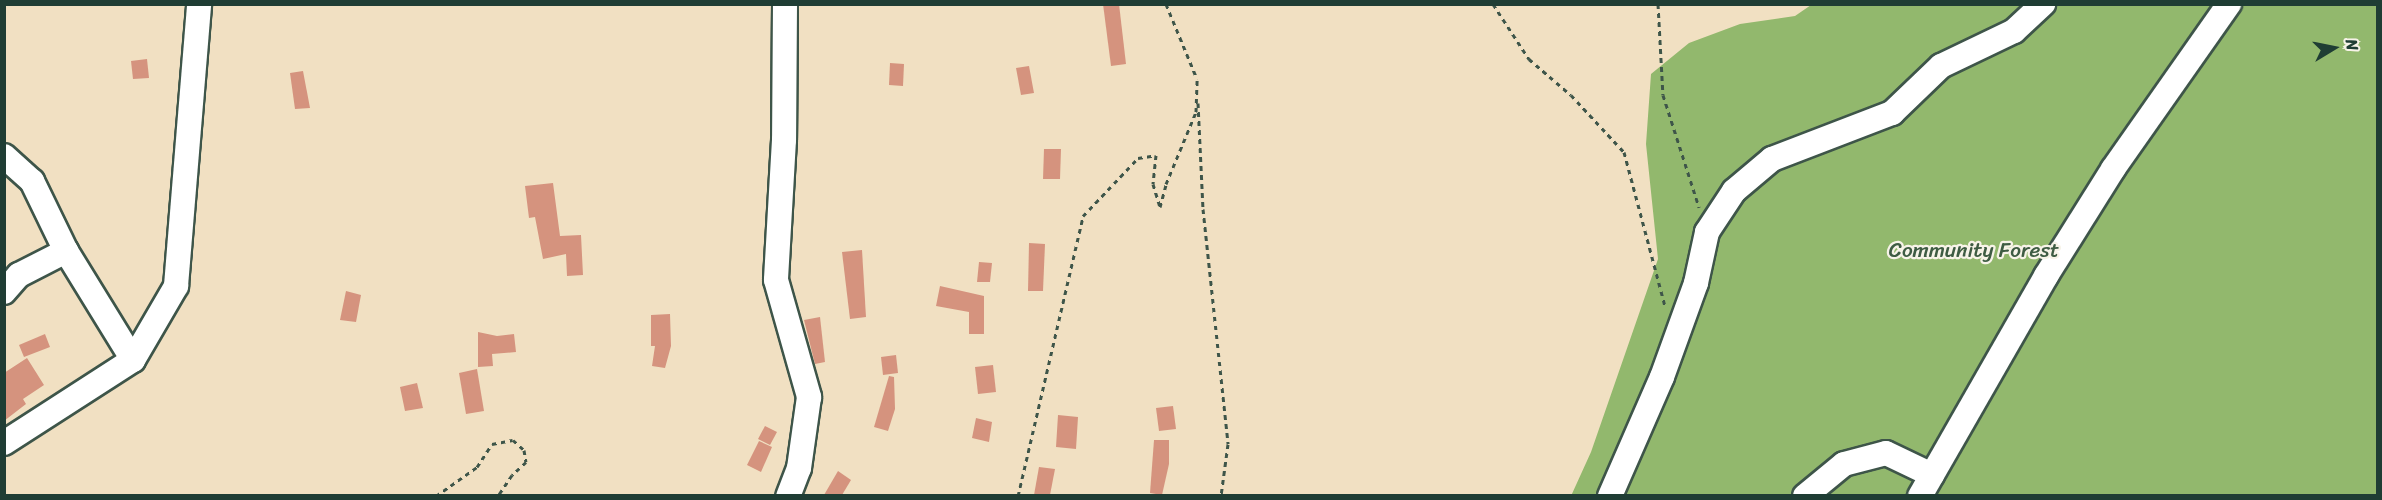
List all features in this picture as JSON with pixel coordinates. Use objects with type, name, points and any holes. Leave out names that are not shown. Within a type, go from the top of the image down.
[{"type":"street","points":[[4,443],[133,360],[176,286],[200,4]]},
{"type":"street","points":[[785,4],[784,140],[776,280],[809,397],[799,468],[788,495]]},
{"type":"street","points":[[1610,495],[1662,377],[1674,336],[1696,283],[1707,232],[1734,191],[1772,159],[1892,113],[1941,66],[2014,31],[2043,4]]},
{"type":"street","points":[[1804,495],[1844,464],[1886,453],[1926,485],[2046,276],[2113,169],[2229,4]]},
{"type":"street","points":[[4,156],[32,181],[66,251],[133,360]]},
{"type":"street","points":[[4,292],[19,275],[66,251]]},
{"type":"path","points":[[1166,4],[1197,79],[1203,209],[1228,444],[1221,495]]},
{"type":"path","points":[[1493,4],[1529,59],[1571,95],[1624,152],[1674,336]]},
{"type":"path","points":[[1658,4],[1663,95],[1707,232]]},
{"type":"path","points":[[1018,495],[1083,216],[1138,158],[1156,155],[1153,184],[1160,207],[1166,184],[1196,112],[1197,79]]},
{"type":"path","points":[[436,495],[477,467],[492,444],[513,440],[524,450],[526,462],[512,475],[498,495]]},
{"type":"green space","name":"Community Forest","points":[[1811,5],[2377,5],[2377,495],[1571,496],[1591,452],[1658,259],[1646,144],[1651,74],[1689,43],[1740,24],[1795,16]]},
{"type":"building","points":[[1103,4],[1119,4],[1126,64],[1111,66]]},
{"type":"building","points":[[147,59],[149,78],[133,79],[131,61]]},
{"type":"building","points":[[890,63],[904,64],[903,86],[889,85]]},
{"type":"building","points":[[1029,66],[1034,93],[1021,95],[1016,68]]},
{"type":"building","points":[[303,71],[310,108],[295,109],[290,73]]},
{"type":"building","points":[[1044,149],[1061,149],[1060,179],[1043,179]]},
{"type":"building","points":[[553,183],[560,236],[581,235],[583,275],[567,276],[566,254],[543,259],[535,217],[529,218],[525,186]]},
{"type":"building","points":[[1029,243],[1045,244],[1043,291],[1028,291]]},
{"type":"building","points":[[862,250],[866,317],[850,319],[842,252]]},
{"type":"building","points":[[979,262],[992,263],[990,282],[977,282]]},
{"type":"building","points":[[940,286],[984,296],[984,334],[969,334],[969,312],[936,306]]},
{"type":"building","points":[[346,291],[361,295],[356,322],[340,320]]},
{"type":"building","points":[[670,314],[671,346],[665,368],[652,366],[655,346],[651,346],[651,315]]},
{"type":"building","points":[[820,317],[825,362],[815,364],[804,320]]},
{"type":"building","points":[[478,332],[497,336],[514,334],[516,352],[492,354],[493,366],[478,367]]},
{"type":"building","points":[[45,334],[50,347],[24,357],[19,345]]},
{"type":"building","points":[[896,355],[898,373],[883,375],[881,357]]},
{"type":"building","points":[[27,358],[44,385],[23,399],[26,404],[4,421],[4,373]]},
{"type":"building","points":[[993,365],[996,392],[978,394],[975,367]]},
{"type":"building","points":[[477,369],[484,411],[466,414],[459,373]]},
{"type":"building","points":[[889,376],[894,377],[895,409],[888,431],[874,427]]},
{"type":"building","points":[[417,383],[423,408],[405,411],[400,387]]},
{"type":"building","points":[[1173,406],[1176,429],[1159,431],[1156,408]]},
{"type":"building","points":[[1058,415],[1078,417],[1076,449],[1056,447]]},
{"type":"building","points":[[976,418],[992,422],[989,442],[972,438]]},
{"type":"building","points":[[765,426],[777,432],[770,445],[758,439]]},
{"type":"building","points":[[1154,440],[1169,440],[1169,464],[1162,495],[1150,493]]},
{"type":"building","points":[[759,441],[772,447],[761,472],[747,465]]},
{"type":"building","points":[[1039,467],[1055,469],[1050,495],[1034,495]]},
{"type":"building","points":[[838,471],[851,480],[842,495],[824,495]]}]
